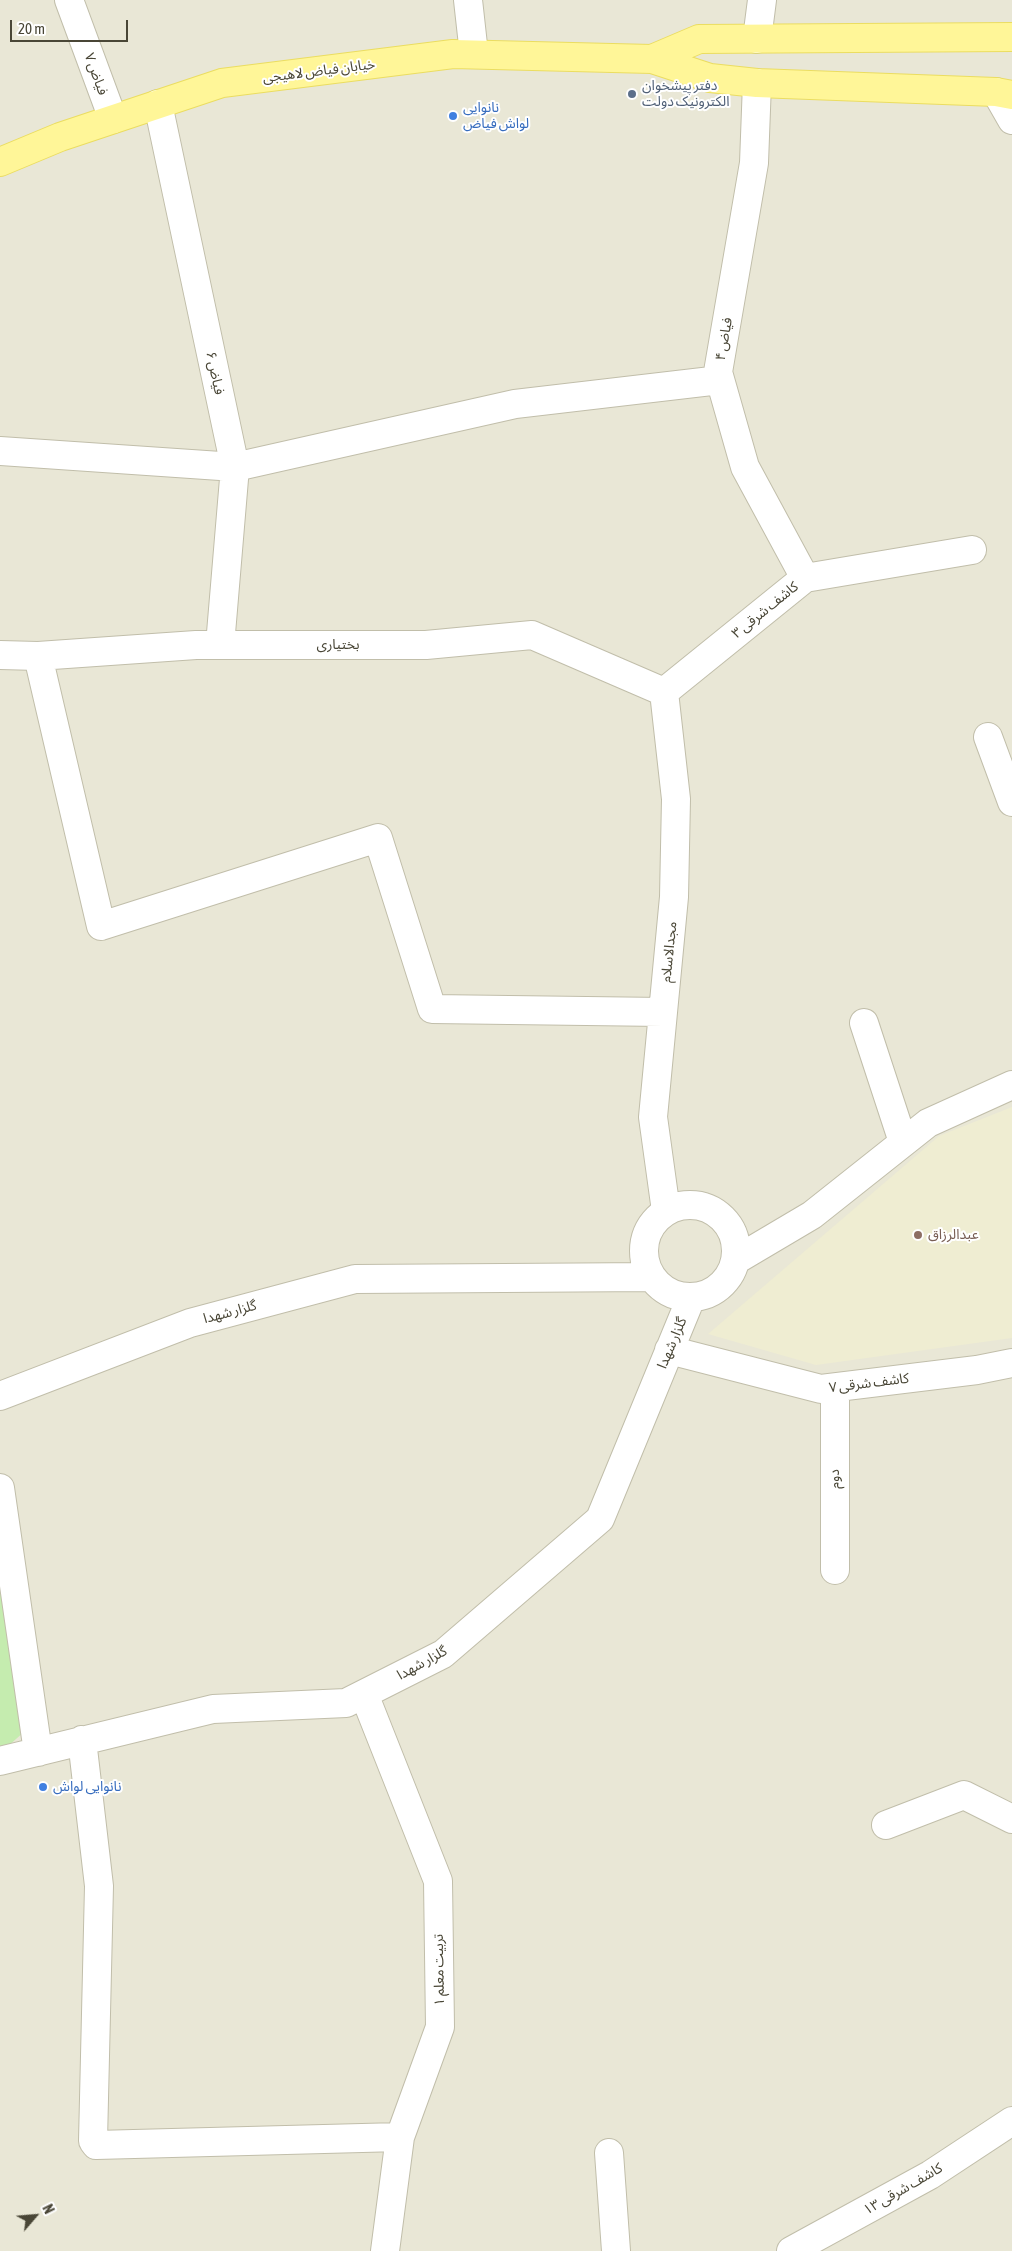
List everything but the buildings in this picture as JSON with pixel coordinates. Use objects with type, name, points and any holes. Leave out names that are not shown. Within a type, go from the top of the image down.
[{"type":"main road","points":[[652,59],[699,39],[1012,37]]},
{"type":"main road","name":"خیابان فیاض لاهیجی","points":[[0,162],[60,137],[222,83],[453,54],[652,59]]},
{"type":"main road","points":[[652,59],[710,78],[758,83],[1004,94]]},
{"type":"street","name":"فیاض ۷","points":[[69,0],[113,119]]},
{"type":"street","points":[[468,0],[474,54]]},
{"type":"street","points":[[758,39],[762,0]]},
{"type":"street","name":"فیاض ۴","points":[[758,83],[754,163],[718,372],[745,467],[805,578]]},
{"type":"street","points":[[1004,94],[1012,120]]},
{"type":"street","name":"فیاض ۶","points":[[158,104],[235,467],[220,645]]},
{"type":"street","points":[[0,451],[235,467],[515,404],[720,380]]},
{"type":"street","name":"کاشف شرقی ۳","points":[[664,692],[805,578],[972,550]]},
{"type":"street","name":"بختیاری","points":[[0,655],[38,656],[220,645],[426,645],[532,635],[664,692]]},
{"type":"street","points":[[38,656],[101,926],[378,838],[432,1008],[663,1012]]},
{"type":"street","name":"مجدالاسلام","points":[[664,692],[676,799],[674,897],[653,1117],[666,1211]]},
{"type":"street","points":[[988,737],[1012,802]]},
{"type":"street","points":[[864,1023],[903,1142]]},
{"type":"street","points":[[736,1260],[812,1215],[928,1123],[1012,1085]]},
{"type":"street","points":[[696,1204],[710,1209],[722,1217],[732,1229],[736,1244],[736,1260],[731,1275],[721,1286],[707,1294],[691,1298],[676,1296],[662,1289],[652,1277],[645,1263],[643,1248],[647,1233],[654,1220],[666,1211],[680,1205],[696,1204]]},
{"type":"street","name":"گلزار شهدا","points":[[0,1396],[190,1323],[355,1279],[652,1277]]},
{"type":"street","name":"گلزار شهدا","points":[[0,1761],[213,1709],[346,1703],[443,1654],[600,1519],[691,1298]]},
{"type":"street","name":"کاشف شرقی ۷","points":[[669,1350],[821,1389],[977,1370],[1012,1363]]},
{"type":"street","name":"دوم","points":[[834,1570],[835,1388]]},
{"type":"street","points":[[0,1488],[38,1752]]},
{"type":"street","name":"تربیت معلم ۱","points":[[364,1694],[438,1882],[440,2027],[400,2137],[385,2251]]},
{"type":"street","points":[[82,1740],[99,1886],[93,2141],[96,2145],[400,2137]]},
{"type":"street","points":[[886,1825],[964,1795],[1012,1819]]},
{"type":"street","name":"کاشف شرقی ۱۳","points":[[791,2251],[930,2175],[1012,2121]]},
{"type":"street","points":[[610,2153],[616,2251]]},
{"type":"shaded area","points":[[0,0],[1012,0],[1012,2251],[0,2251]]},
{"type":"shaded area","name":"عبدالرزاق","points":[[1012,1107],[1012,1338],[816,1365],[708,1334],[939,1136]]},
{"type":"green space","points":[[0,1544],[34,1723],[7,1747],[0,1750]]},
{"type":"place","name":"دفتر پیشخوان الکترونیک دولت","points":[[632,94]]},
{"type":"place","name":"نانوایی لواش فیاض","points":[[453,116]]},
{"type":"place","name":"عبدالرزاق","points":[[918,1235]]},
{"type":"place","name":"نانوایی لواش","points":[[43,1787]]}]
